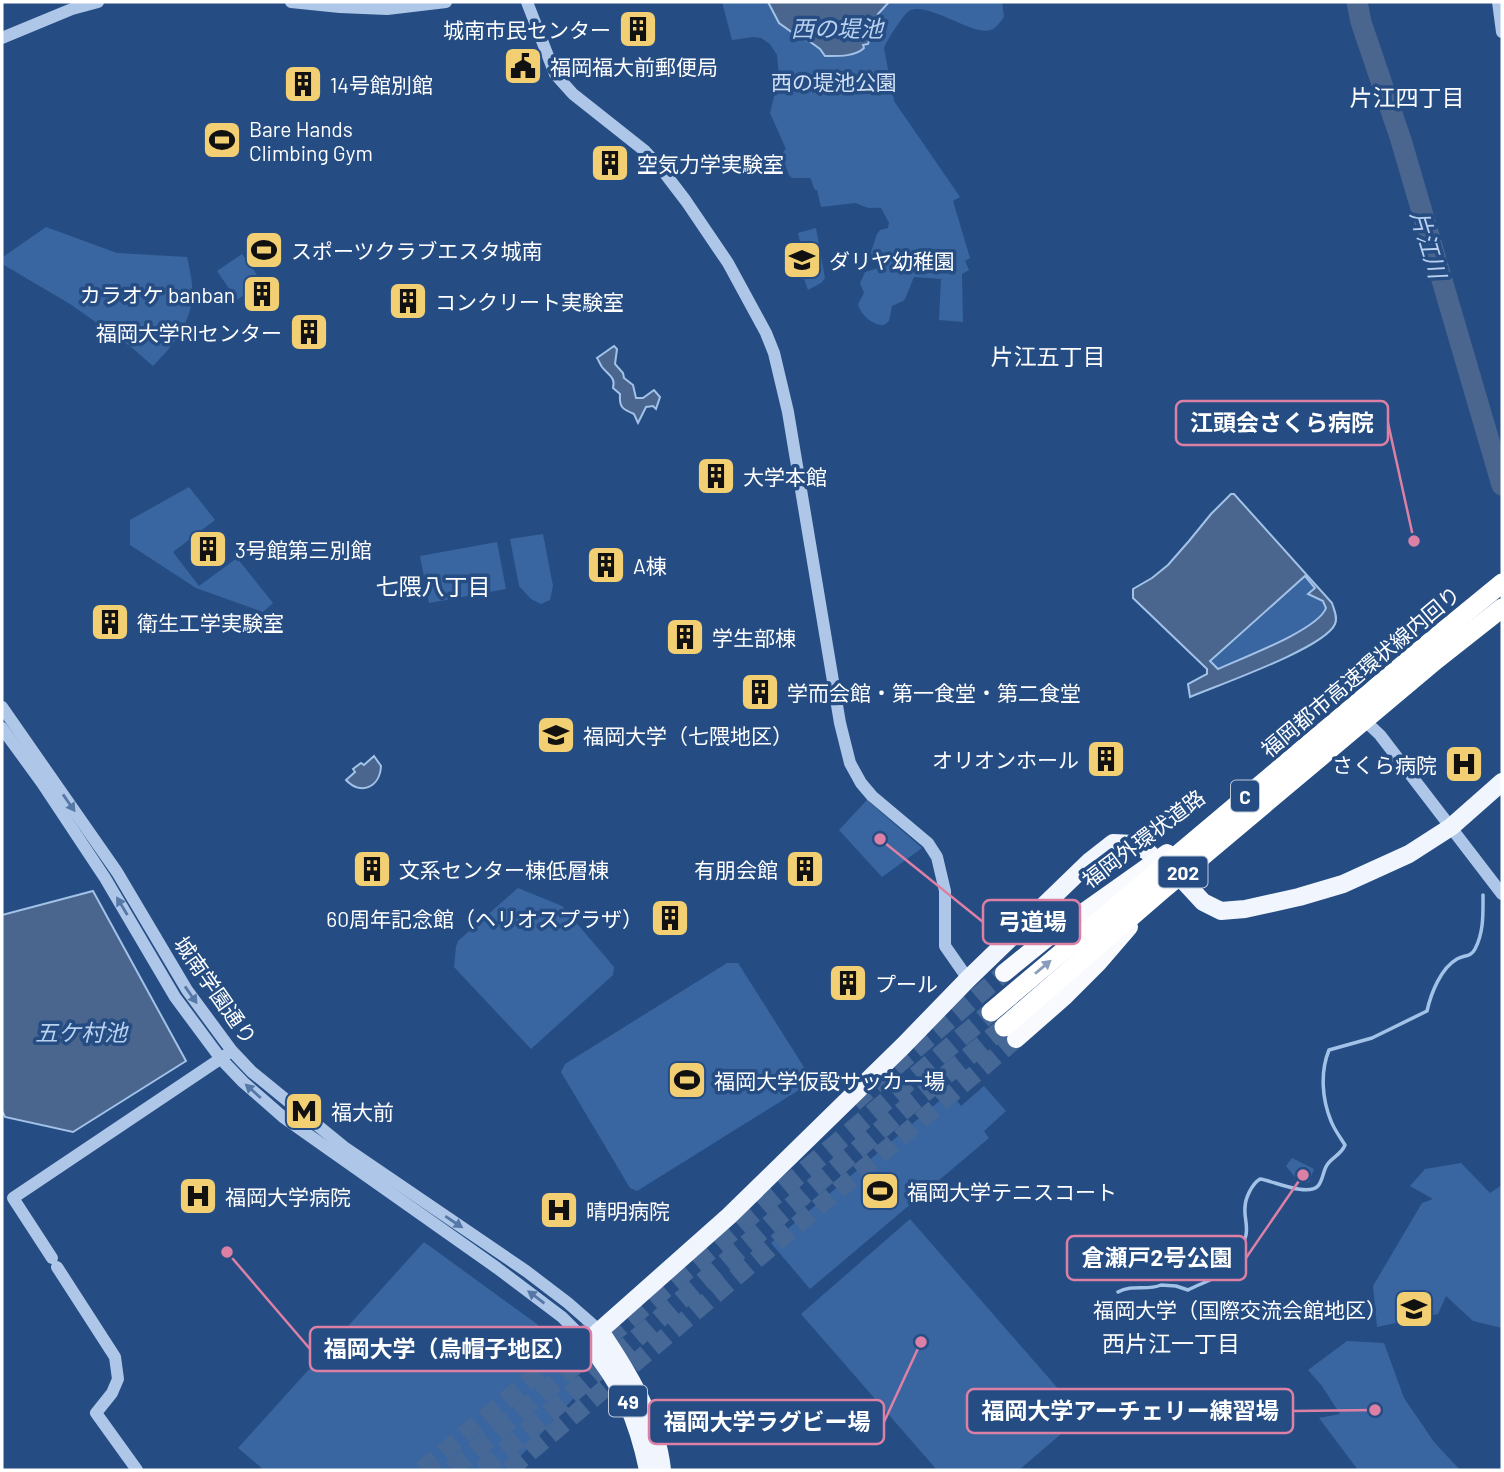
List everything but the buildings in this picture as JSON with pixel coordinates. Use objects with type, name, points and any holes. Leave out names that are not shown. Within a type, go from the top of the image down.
[{"type":"highway","name":"福岡外環状道路","points":[[1004,974],[1047,938],[1157,861],[1432,628],[1502,575]]},
{"type":"highway","name":"福岡都市高速環状線内回り","points":[[1004,1026],[1307,744],[1502,583]]},
{"type":"highway","name":"C","points":[[1004,1026],[1502,606]]},
{"type":"highway","name":"202","points":[[1004,1026],[1065,996],[1179,876],[1447,649],[1502,606]]},
{"type":"main road","points":[[593,1336],[729,1216],[968,979],[1090,861],[1113,843],[1134,844],[1147,851],[1179,876],[1203,902],[1221,911],[1245,909],[1343,884],[1409,854],[1451,827],[1502,782]]},
{"type":"main road","name":"49","points":[[593,1336],[603,1361],[626,1398],[642,1439],[648,1470]]},
{"type":"main road","name":"49","points":[[593,1336],[623,1366],[654,1435],[662,1470]]},
{"type":"street","points":[[2,38],[72,9],[98,2]]},
{"type":"street","points":[[291,2],[387,9],[446,2]]},
{"type":"street","points":[[527,2],[555,74],[573,94],[645,150],[660,167],[728,263],[766,333],[774,353],[788,412],[840,723],[850,763],[872,796],[929,843],[937,857],[945,891],[945,946],[968,979]]},
{"type":"street","points":[[1498,2],[1502,32]]},
{"type":"street","points":[[1347,702],[1380,735],[1502,894]]},
{"type":"street","name":"城南学園通り","points":[[2,707],[117,872],[187,990],[232,1051],[252,1072],[344,1147],[526,1271],[568,1303],[593,1336]]},
{"type":"street","name":"城南学園通り","points":[[2,728],[105,878],[175,997],[221,1059],[243,1082],[284,1116],[562,1317],[593,1336]]},
{"type":"street","points":[[137,1470],[96,1413],[112,1393],[118,1379],[115,1357],[13,1198],[232,1051]]},
{"type":"green space","name":"西の堤池公園","points":[[722,2],[1002,2],[1004,17],[994,28],[985,31],[928,11],[909,11],[884,48],[894,101],[960,197],[953,201],[970,258],[965,261],[969,270],[962,274],[963,322],[939,320],[941,279],[914,277],[905,299],[892,306],[889,321],[884,325],[871,321],[861,312],[858,304],[864,293],[860,283],[865,272],[878,268],[879,265],[872,258],[871,252],[877,234],[888,228],[889,223],[881,208],[868,208],[855,203],[821,207],[817,190],[810,178],[792,178],[789,175],[783,154],[786,149],[770,113],[779,76],[777,55],[770,44],[761,38],[732,40]]},
{"type":"green space","points":[[46,227],[117,253],[187,257],[192,296],[187,319],[176,339],[153,366],[70,304],[4,265],[3,257]]},
{"type":"green space","points":[[816,228],[825,278],[808,290],[792,245],[800,242],[798,233]]},
{"type":"green space","points":[[242,254],[262,282],[237,300],[217,271]]},
{"type":"green space","points":[[189,487],[215,520],[173,552],[199,586],[237,558],[273,603],[263,612],[196,588],[130,545],[130,520]]},
{"type":"green space","points":[[543,534],[553,586],[550,600],[541,604],[531,599],[519,586],[510,539]]},
{"type":"green space","points":[[497,542],[506,589],[429,603],[420,556]]},
{"type":"green space","points":[[1305,576],[1315,588],[1309,594],[1323,601],[1326,608],[1320,616],[1278,643],[1218,669],[1210,661]]},
{"type":"green space","points":[[867,800],[922,848],[882,877],[839,830]]},
{"type":"green space","points":[[518,888],[562,906],[614,967],[613,975],[531,1049],[454,967],[458,941]]},
{"type":"green space","name":"福岡大学仮設サッカー場","points":[[727,963],[738,963],[809,1075],[807,1085],[637,1191],[630,1188],[561,1072],[565,1064]]},
{"type":"green space","name":"福岡大学テニスコート","points":[[984,1086],[1006,1111],[984,1131],[989,1138],[810,1289],[771,1243],[950,1092],[961,1106]]},
{"type":"green space","points":[[1292,1158],[1314,1169],[1309,1182],[1300,1183],[1286,1166]]},
{"type":"green space","points":[[1461,1163],[1490,1193],[1502,1185],[1502,1328],[1473,1321],[1446,1296],[1438,1314],[1377,1327],[1373,1286],[1422,1203],[1433,1199],[1410,1186],[1425,1169]]},
{"type":"green space","points":[[910,1219],[1082,1416],[1019,1470],[937,1470],[801,1314]]},
{"type":"green space","points":[[424,1242],[537,1324],[582,1389],[508,1470],[264,1470],[238,1448]]},
{"type":"green space","points":[[1347,1341],[1384,1343],[1404,1398],[1434,1442],[1460,1470],[1358,1470],[1319,1418],[1340,1414],[1308,1370]]},
{"type":"water","name":"西の堤池","points":[[768,2],[889,2],[878,14],[875,25],[866,30],[869,41],[863,45],[864,48],[851,54],[825,56],[809,41],[779,23]]},
{"type":"water","points":[[614,346],[617,349],[615,364],[624,378],[633,385],[636,398],[643,398],[654,390],[660,397],[656,409],[653,406],[646,407],[638,423],[634,414],[622,407],[620,394],[613,388],[612,379],[597,358]]},
{"type":"water","points":[[1234,494],[1332,603],[1336,621],[1327,634],[1312,644],[1246,675],[1190,697],[1188,684],[1207,674],[1207,669],[1133,598],[1133,589],[1168,565],[1211,514]],"holes":[[[1305,576],[1315,588],[1308,594],[1323,601],[1326,608],[1309,625],[1278,643],[1218,669],[1210,661]]]},
{"type":"water","points":[[374,756],[381,766],[373,784],[358,788],[346,780],[355,772],[353,769],[361,763],[364,765]]},
{"type":"water","name":"五ケ村池","points":[[93,891],[186,1061],[73,1132],[5,1117],[2,1111],[2,915]]},
{"type":"waterway","name":"片江川","points":[[1357,2],[1361,22],[1401,140],[1502,485]]},
{"type":"waterway","points":[[1118,1292],[1129,1288],[1161,1285],[1188,1290],[1223,1272],[1237,1255],[1245,1239],[1246,1200],[1260,1179],[1306,1190],[1318,1186],[1327,1165],[1345,1145],[1331,1121],[1324,1095],[1323,1076],[1329,1050],[1372,1038],[1427,1011],[1434,989],[1446,968],[1457,959],[1473,952],[1478,943],[1483,916],[1483,895]]},
{"type":"tunnel","points":[[854,1103],[1004,973]]},
{"type":"tunnel","points":[[452,1470],[991,1012]]},
{"type":"tunnel","points":[[482,1470],[1004,1027]]},
{"type":"tunnel","points":[[509,1470],[1016,1039]]},
{"type":"tunnel","points":[[422,1470],[594,1326]]},
{"type":"place","name":"城南市民センター","points":[[638,29]]},
{"type":"place","name":"福岡福大前郵便局","points":[[523,66]]},
{"type":"place","name":"14号館別館","points":[[303,84]]},
{"type":"place","name":"Bare Hands Climbing Gym","points":[[222,140]]},
{"type":"place","name":"空気力学実験室","points":[[610,163]]},
{"type":"place","name":"スポーツクラブエスタ城南","points":[[264,250]]},
{"type":"place","name":"ダリヤ幼稚園","points":[[802,260]]},
{"type":"place","name":"カラオケ banban","points":[[262,294]]},
{"type":"place","name":"コンクリート実験室","points":[[408,301]]},
{"type":"place","name":"福岡大学RIセンター","points":[[309,332]]},
{"type":"place","name":"大学本館","points":[[716,476]]},
{"type":"place","name":"江頭会さくら病院","points":[[1414,541]]},
{"type":"place","name":"3号館第三別館","points":[[208,549]]},
{"type":"place","name":"A棟","points":[[606,565]]},
{"type":"place","name":"衛生工学実験室","points":[[110,622]]},
{"type":"place","name":"学生部棟","points":[[685,637]]},
{"type":"place","name":"学而会館・第一食堂・第二食堂","points":[[760,692]]},
{"type":"place","name":"福岡大学（七隈地区）","points":[[556,735]]},
{"type":"place","name":"オリオンホール","points":[[1106,759]]},
{"type":"place","name":"さくら病院","points":[[1464,764]]},
{"type":"place","name":"弓道場","points":[[880,839]]},
{"type":"place","name":"文系センター棟低層棟","points":[[372,869]]},
{"type":"place","name":"有朋会館","points":[[805,869]]},
{"type":"place","name":"60周年記念館（ヘリオスプラザ）","points":[[670,918]]},
{"type":"place","name":"プール","points":[[848,983]]},
{"type":"place","name":"福岡大学仮設サッカー場","points":[[687,1080]]},
{"type":"place","name":"福大前","points":[[304,1111]]},
{"type":"place","name":"倉瀬戸2号公園","points":[[1303,1175]]},
{"type":"place","name":"福岡大学テニスコート","points":[[880,1191]]},
{"type":"place","name":"福岡大学病院","points":[[198,1196]]},
{"type":"place","name":"晴明病院","points":[[559,1210]]},
{"type":"place","name":"福岡大学（烏帽子地区）","points":[[227,1252]]},
{"type":"place","name":"福岡大学（国際交流会館地区）","points":[[1414,1309]]},
{"type":"place","name":"福岡大学ラグビー場","points":[[921,1342]]},
{"type":"place","name":"福岡大学アーチェリー練習場","points":[[1375,1410]]},
{"type":"district","name":"片江四丁目","points":[[1407,97]]},
{"type":"district","name":"片江五丁目","points":[[1048,356]]},
{"type":"district","name":"七隈八丁目","points":[[433,586]]},
{"type":"district","name":"西片江一丁目","points":[[1171,1343]]}]
